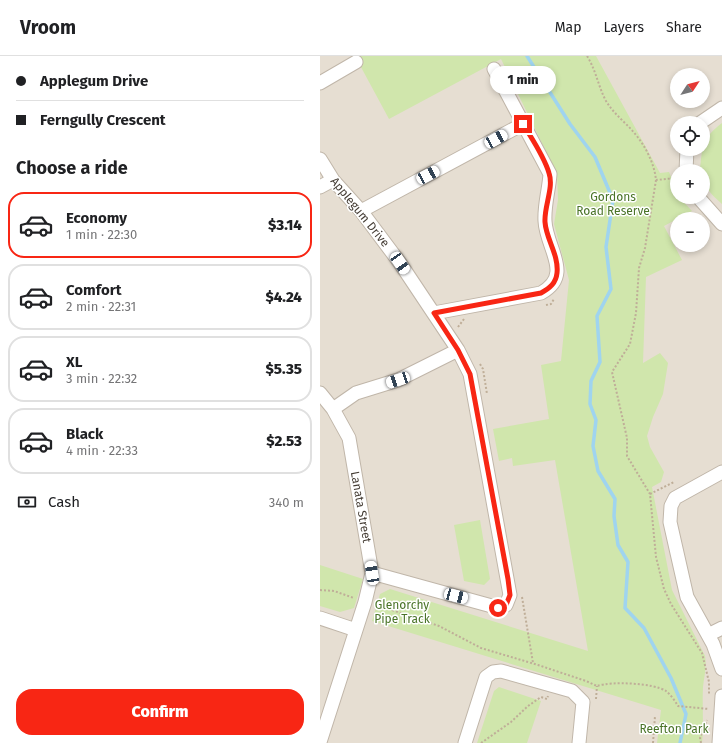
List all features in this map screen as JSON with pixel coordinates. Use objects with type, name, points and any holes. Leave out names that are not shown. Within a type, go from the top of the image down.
[{"type":"street","points":[[320,83],[356,62]]},
{"type":"street","points":[[434,313],[541,293],[549,289],[555,282],[558,272],[555,257],[548,240],[545,223],[545,208],[550,189],[550,174],[494,69]]},
{"type":"street","points":[[710,116],[722,108]]},
{"type":"street","points":[[361,211],[523,124]]},
{"type":"street","name":"Applegum Drive","points":[[320,159],[333,180],[361,211],[434,313],[458,350],[472,381],[510,595],[506,605],[498,608],[372,573]]},
{"type":"street","points":[[320,187],[333,180]]},
{"type":"street","points":[[704,204],[722,224]]},
{"type":"street","points":[[333,409],[356,393],[398,380],[458,350]]},
{"type":"street","name":"Lanata Street","points":[[320,393],[333,409],[349,438],[372,573],[365,602],[320,742]]},
{"type":"street","points":[[722,472],[675,498],[671,506],[670,522],[687,597],[708,635],[722,669]]},
{"type":"street","points":[[320,618],[356,630]]},
{"type":"street","points":[[708,635],[722,628]]},
{"type":"street","points":[[465,743],[486,677],[493,672],[508,673],[572,691],[583,702],[579,743]]},
{"type":"street","points":[[716,695],[715,709],[719,743]]},
{"type":"path","points":[[586,56],[592,64],[605,99],[612,111],[629,127],[650,157],[656,180],[646,248],[639,268],[636,313],[630,344],[612,372],[628,438],[627,456],[650,494],[656,556],[664,589],[671,604],[702,653],[709,682],[716,695]]},
{"type":"path","points":[[656,180],[670,178]]},
{"type":"path","points":[[544,305],[554,302],[549,289]]},
{"type":"path","points":[[458,328],[464,318],[471,317]]},
{"type":"path","points":[[480,363],[483,369],[488,399]]},
{"type":"path","points":[[650,494],[674,482]]},
{"type":"path","points":[[320,590],[334,591],[435,624],[481,648],[586,680],[597,686],[606,683],[647,686],[665,691],[678,706],[715,709]]},
{"type":"path","points":[[522,594],[533,663]]},
{"type":"path","points":[[481,743],[511,722],[528,706],[541,697],[547,699],[551,685]]},
{"type":"path","points":[[709,702],[715,709]]},
{"type":"path","points":[[708,712],[715,709]]},
{"type":"path","points":[[653,743],[655,716]]},
{"type":"path","points":[[701,743],[700,738],[707,718]]},
{"type":"shaded area","points":[[320,56],[722,56],[722,743],[320,743]]},
{"type":"green space","name":"Gordons Road Reserve","points":[[355,56],[596,56],[660,173],[669,172],[670,204],[686,204],[692,211],[670,212],[670,223],[664,226],[670,237],[670,252],[678,252],[682,260],[646,277],[643,363],[660,353],[668,363],[663,394],[647,436],[650,447],[664,472],[661,482],[652,487],[672,590],[705,656],[706,664],[703,687],[702,743],[657,743],[661,710],[372,621],[380,594],[390,589],[588,651],[555,460],[513,466],[512,458],[499,461],[493,429],[549,419],[541,365],[561,361],[569,280],[554,224],[558,200],[557,174],[501,59],[389,119]]},
{"type":"green space","points":[[722,123],[722,204],[710,192],[710,164],[700,164],[701,156],[710,156],[710,134]]},
{"type":"green space","points":[[480,520],[490,579],[484,585],[464,581],[454,525]]},
{"type":"green space","points":[[320,565],[363,579],[354,608],[340,612],[320,606]]},
{"type":"green space","points":[[499,687],[541,701],[527,743],[477,743],[494,691]]},
{"type":"waterway","points":[[527,56],[570,124],[595,157],[613,200],[606,247],[611,289],[597,316],[600,362],[591,381],[590,404],[596,420],[593,446],[598,471],[615,499],[614,516],[618,545],[628,562],[625,608],[644,628],[671,678],[686,714],[680,743]]},
{"type":"route","points":[[498,608],[506,605],[510,595],[470,374],[458,350],[434,313],[541,293],[549,289],[555,282],[558,272],[555,257],[548,240],[545,223],[545,208],[550,189],[550,174],[542,156],[523,124]]},
{"type":"park label","name":"Glenorchy Pipe Track","points":[[402,612]]},
{"type":"park label","name":"Reefton Park","points":[[674,729]]}]
